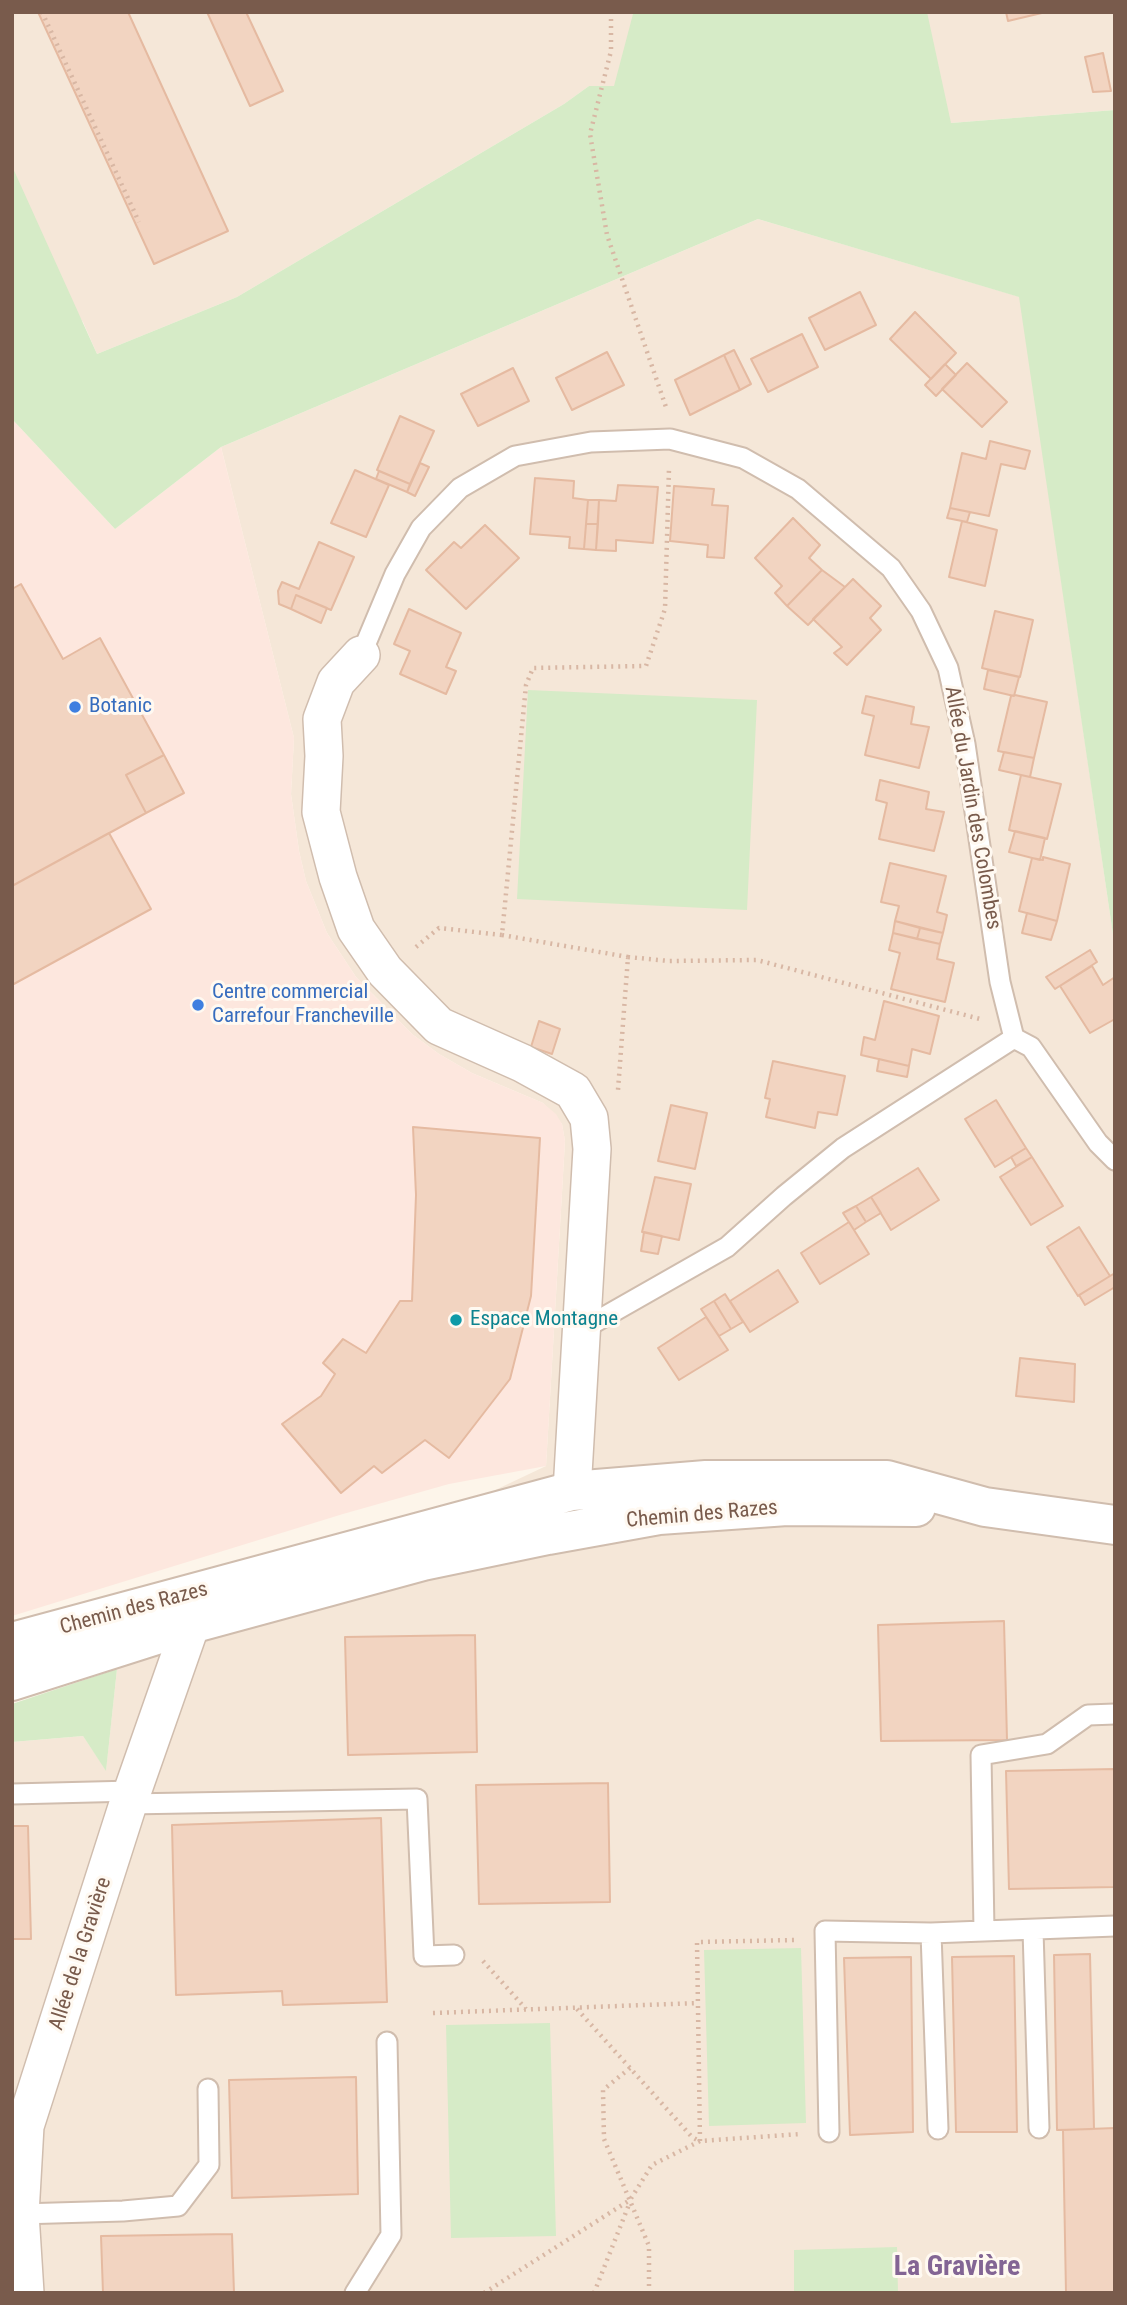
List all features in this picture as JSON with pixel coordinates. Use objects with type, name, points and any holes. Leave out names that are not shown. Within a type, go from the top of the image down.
[{"type":"street","name":"Allée du Jardin des Colombes","points":[[362,654],[336,682],[322,719],[324,756],[321,812],[338,877],[356,929],[385,971],[439,1026],[522,1063],[573,1090],[589,1118],[592,1149],[572,1491]]},
{"type":"street","name":"Chemin des Razes","points":[[12,1642],[572,1491],[706,1480],[887,1480],[985,1507],[1115,1525]]},
{"type":"street","name":"Chemin des Razes","points":[[422,1561],[572,1491]]},
{"type":"street","name":"Chemin des Razes","points":[[12,1681],[191,1624],[422,1561],[659,1515],[787,1506],[985,1507]]},
{"type":"street","name":"Chemin des Razes","points":[[191,1624],[337,1555]]},
{"type":"street","name":"Allée de la Gravière","points":[[25,2293],[20,2214],[19,2127],[191,1624]]},
{"type":"lane","name":"Allée du Jardin des Colombes","points":[[362,654],[394,574],[422,528],[460,488],[515,456],[591,442],[670,439],[743,458],[798,489],[891,568],[922,611],[948,668],[965,744],[1000,982],[1014,1038]]},
{"type":"lane","points":[[583,1329],[727,1247],[843,1147],[1014,1038],[1031,1046],[1098,1143],[1115,1160]]},
{"type":"lane","points":[[984,1931],[981,1755],[1047,1744],[1088,1715],[1115,1714]]},
{"type":"lane","points":[[12,1794],[130,1798],[417,1798],[424,1956],[454,1955]]},
{"type":"lane","points":[[829,2132],[825,1931],[931,1933],[1115,1926]]},
{"type":"lane","points":[[1034,1930],[1039,2128]]},
{"type":"lane","points":[[931,1933],[938,2129]]},
{"type":"lane","points":[[355,2293],[391,2235],[387,2042]]},
{"type":"lane","points":[[20,2214],[122,2211],[178,2206],[209,2165],[208,2089]]},
{"type":"path","points":[[42,12],[139,222]]},
{"type":"path","points":[[502,934],[526,685],[533,667],[646,666],[665,609],[670,439],[667,405],[607,234],[590,134],[611,51],[611,12]]},
{"type":"path","points":[[385,971],[439,928],[502,934],[628,957],[669,961],[757,960],[986,1021],[1014,1038]]},
{"type":"path","points":[[589,1118],[617,1100],[628,957]]},
{"type":"path","points":[[700,2141],[697,1942],[800,1939]]},
{"type":"path","points":[[454,1955],[477,1954],[527,2010]]},
{"type":"path","points":[[433,2012],[698,2003]]},
{"type":"path","points":[[577,2008],[692,2137],[700,2141]]},
{"type":"path","points":[[630,2068],[603,2090],[604,2139],[649,2246],[649,2293]]},
{"type":"path","points":[[594,2293],[630,2200],[652,2165],[700,2141],[829,2132]]},
{"type":"path","points":[[484,2293],[630,2200]]},
{"type":"shaded area","points":[[12,12],[774,12],[755,88],[589,86],[564,104],[237,297],[97,354],[83,322],[12,225]]},
{"type":"shaded area","points":[[874,12],[1115,12],[1115,110],[951,123]]},
{"type":"shaded area","points":[[758,219],[1020,297],[1115,948],[1115,2293],[12,2293],[12,1742],[83,1736],[106,1770],[117,1669],[546,1466],[565,1141],[562,1124],[543,1103],[472,1073],[412,1034],[356,977],[327,933],[306,881],[299,851],[291,794],[294,738],[221,447]]},
{"type":"shaded area","name":"Centre commercial Carrefour Francheville","points":[[12,419],[115,529],[221,447],[294,738],[291,794],[299,851],[306,881],[327,933],[356,977],[412,1034],[472,1073],[543,1103],[556,1114],[562,1124],[565,1141],[546,1466],[449,1484],[12,1616]]},
{"type":"green space","points":[[927,12],[951,123],[1115,110],[1115,948],[1019,297],[758,219],[221,447],[115,529],[12,419],[12,166],[97,354],[237,297],[564,104],[589,86],[614,86],[633,14]]},
{"type":"green space","points":[[528,690],[757,700],[747,910],[517,899]]},
{"type":"green space","points":[[117,1669],[106,1771],[83,1736],[12,1742],[12,1704]]},
{"type":"green space","points":[[801,1948],[806,2123],[709,2126],[704,1950]]},
{"type":"green space","points":[[550,2023],[556,2236],[451,2238],[446,2025]]},
{"type":"green space","points":[[897,2247],[898,2293],[794,2293],[794,2250]]},
{"type":"building","points":[[38,12],[128,12],[228,231],[154,264]]},
{"type":"building","points":[[207,12],[246,12],[283,91],[250,106]]},
{"type":"building","points":[[1006,12],[1046,12],[1008,21]]},
{"type":"building","points":[[1103,53],[1111,91],[1093,92],[1085,57]]},
{"type":"building","points":[[860,292],[876,325],[825,350],[809,318]]},
{"type":"building","points":[[915,312],[956,353],[931,379],[890,339]]},
{"type":"building","points":[[802,334],[818,367],[768,392],[751,359]]},
{"type":"building","points":[[734,350],[751,384],[740,390],[724,355]]},
{"type":"building","points":[[607,352],[624,385],[572,410],[556,378]]},
{"type":"building","points":[[724,355],[740,390],[690,415],[675,380]]},
{"type":"building","points":[[967,363],[1007,402],[982,427],[942,389]]},
{"type":"building","points":[[945,364],[956,375],[936,396],[925,385]]},
{"type":"building","points":[[513,368],[529,401],[478,426],[461,394]]},
{"type":"building","points":[[400,416],[434,431],[410,484],[377,470]]},
{"type":"building","points":[[990,441],[1030,451],[1025,469],[1001,464],[989,516],[950,508],[962,453],[986,459]]},
{"type":"building","points":[[420,463],[429,467],[415,496],[407,492]]},
{"type":"building","points":[[355,470],[389,485],[366,537],[331,523]]},
{"type":"building","points":[[379,471],[410,484],[407,492],[376,479]]},
{"type":"building","points":[[535,478],[574,481],[573,498],[588,500],[584,549],[569,548],[570,537],[530,534]]},
{"type":"building","points":[[618,485],[658,487],[653,543],[616,540],[616,551],[596,550],[599,500],[616,501]]},
{"type":"building","points":[[674,486],[714,489],[712,505],[728,506],[724,558],[707,557],[708,545],[670,541]]},
{"type":"building","points":[[588,500],[599,500],[598,524],[586,524]]},
{"type":"building","points":[[950,508],[970,512],[967,522],[947,518]]},
{"type":"building","points":[[793,518],[820,545],[809,558],[822,570],[787,606],[775,593],[782,586],[755,558]]},
{"type":"building","points":[[962,521],[997,530],[985,586],[949,577]]},
{"type":"building","points":[[586,524],[598,524],[596,550],[584,549]]},
{"type":"building","points":[[485,525],[519,558],[466,609],[426,570],[454,542],[461,548]]},
{"type":"building","points":[[319,542],[354,557],[331,610],[296,595],[291,609],[279,604],[278,591],[282,582],[299,589]]},
{"type":"building","points":[[822,570],[845,587],[808,625],[787,606]]},
{"type":"building","points":[[853,579],[881,606],[870,618],[881,630],[847,665],[834,653],[842,647],[813,619]]},
{"type":"building","name":"Botanic","points":[[21,584],[63,659],[100,638],[164,755],[126,775],[146,813],[12,886],[12,589]]},
{"type":"building","points":[[296,595],[327,608],[321,623],[291,609]]},
{"type":"building","points":[[409,609],[461,633],[446,667],[456,671],[446,694],[400,674],[410,651],[394,644]]},
{"type":"building","points":[[995,611],[1033,620],[1020,677],[982,668]]},
{"type":"building","points":[[988,670],[1019,677],[1014,696],[984,689]]},
{"type":"building","points":[[866,696],[914,707],[911,724],[929,727],[919,768],[865,755],[874,716],[862,713]]},
{"type":"building","points":[[1011,696],[1047,702],[1034,758],[998,751]]},
{"type":"building","points":[[1004,752],[1034,758],[1030,777],[999,770]]},
{"type":"building","points":[[164,755],[184,793],[146,813],[126,775]]},
{"type":"building","points":[[1021,775],[1061,784],[1047,839],[1009,830]]},
{"type":"building","points":[[880,780],[929,792],[926,809],[944,812],[934,851],[879,839],[887,803],[876,800]]},
{"type":"building","points":[[1015,831],[1045,838],[1040,860],[1009,852]]},
{"type":"building","points":[[109,833],[151,909],[12,985],[12,886]]},
{"type":"building","points":[[1043,857],[1070,864],[1057,921],[1019,911],[1032,858],[1043,860]]},
{"type":"building","points":[[890,863],[946,876],[937,912],[947,915],[943,933],[895,921],[899,906],[881,902]]},
{"type":"building","points":[[1027,913],[1057,921],[1051,940],[1022,933]]},
{"type":"building","points":[[895,921],[920,928],[917,939],[893,933]]},
{"type":"building","points":[[920,928],[943,933],[940,944],[917,939]]},
{"type":"building","points":[[893,933],[940,944],[937,959],[954,963],[945,1002],[891,989],[900,953],[889,950]]},
{"type":"building","points":[[1090,950],[1097,962],[1055,989],[1046,977]]},
{"type":"building","points":[[1092,966],[1103,985],[1115,977],[1115,1019],[1090,1033],[1060,986]]},
{"type":"building","points":[[884,1001],[939,1016],[930,1054],[912,1049],[909,1066],[861,1055],[864,1037],[875,1040]]},
{"type":"building","points":[[539,1021],[560,1029],[552,1054],[531,1047]]},
{"type":"building","points":[[879,1059],[909,1066],[907,1077],[877,1071]]},
{"type":"building","points":[[773,1061],[845,1076],[837,1115],[818,1112],[815,1128],[766,1117],[770,1099],[765,1098]]},
{"type":"building","points":[[996,1100],[1026,1148],[995,1167],[965,1119]]},
{"type":"building","points":[[671,1105],[707,1113],[695,1169],[658,1161]]},
{"type":"building","name":"Espace Montagne","points":[[413,1127],[540,1138],[531,1296],[510,1379],[449,1458],[425,1440],[382,1473],[374,1466],[341,1493],[282,1424],[321,1396],[335,1374],[323,1363],[343,1339],[366,1353],[400,1301],[412,1301],[416,1195]]},
{"type":"building","points":[[1026,1148],[1032,1157],[1016,1166],[1011,1157]]},
{"type":"building","points":[[1032,1157],[1063,1206],[1031,1225],[1000,1177]]},
{"type":"building","points":[[918,1168],[939,1200],[891,1230],[871,1197]]},
{"type":"building","points":[[655,1177],[691,1184],[679,1240],[642,1232]]},
{"type":"building","points":[[871,1197],[881,1213],[866,1222],[856,1206]]},
{"type":"building","points":[[856,1206],[866,1222],[854,1230],[843,1213]]},
{"type":"building","points":[[849,1222],[869,1254],[820,1284],[801,1253]]},
{"type":"building","points":[[1079,1227],[1110,1276],[1078,1296],[1047,1247]]},
{"type":"building","points":[[644,1232],[662,1236],[658,1254],[641,1251]]},
{"type":"building","points":[[778,1270],[798,1302],[750,1332],[730,1301]]},
{"type":"building","points":[[1115,1273],[1115,1287],[1085,1305],[1079,1295]]},
{"type":"building","points":[[725,1294],[743,1322],[731,1329],[714,1301]]},
{"type":"building","points":[[714,1301],[731,1329],[719,1336],[701,1309]]},
{"type":"building","points":[[706,1317],[728,1350],[679,1380],[658,1348]]},
{"type":"building","points":[[1020,1358],[1075,1364],[1074,1402],[1016,1396]]},
{"type":"building","points":[[1004,1621],[1007,1740],[881,1741],[878,1625]]},
{"type":"building","points":[[475,1635],[477,1752],[348,1755],[345,1637]]},
{"type":"building","points":[[1115,1769],[1115,1887],[1009,1889],[1006,1771]]},
{"type":"building","points":[[608,1783],[610,1902],[479,1904],[476,1785]]},
{"type":"building","points":[[381,1818],[387,2002],[283,2005],[282,1991],[176,1995],[172,1825]]},
{"type":"building","points":[[12,1826],[28,1826],[31,1939],[12,1939]]},
{"type":"building","points":[[1090,1954],[1094,2129],[1057,2130],[1054,1955]]},
{"type":"building","points":[[1014,1956],[1017,2132],[956,2132],[952,1957]]},
{"type":"building","points":[[911,1957],[913,2132],[850,2135],[844,1958]]},
{"type":"building","points":[[356,2077],[358,2194],[232,2198],[229,2080]]},
{"type":"building","points":[[1115,2128],[1115,2293],[1066,2293],[1063,2130]]},
{"type":"building","points":[[232,2234],[234,2293],[103,2293],[101,2236]]},
{"type":"place","name":"Botanic","points":[[75,707]]},
{"type":"place","name":"Centre commercial Carrefour Francheville","points":[[198,1005]]},
{"type":"place","name":"Espace Montagne","points":[[456,1320]]},
{"type":"district","name":"La Gravière","points":[[957,2268]]}]
